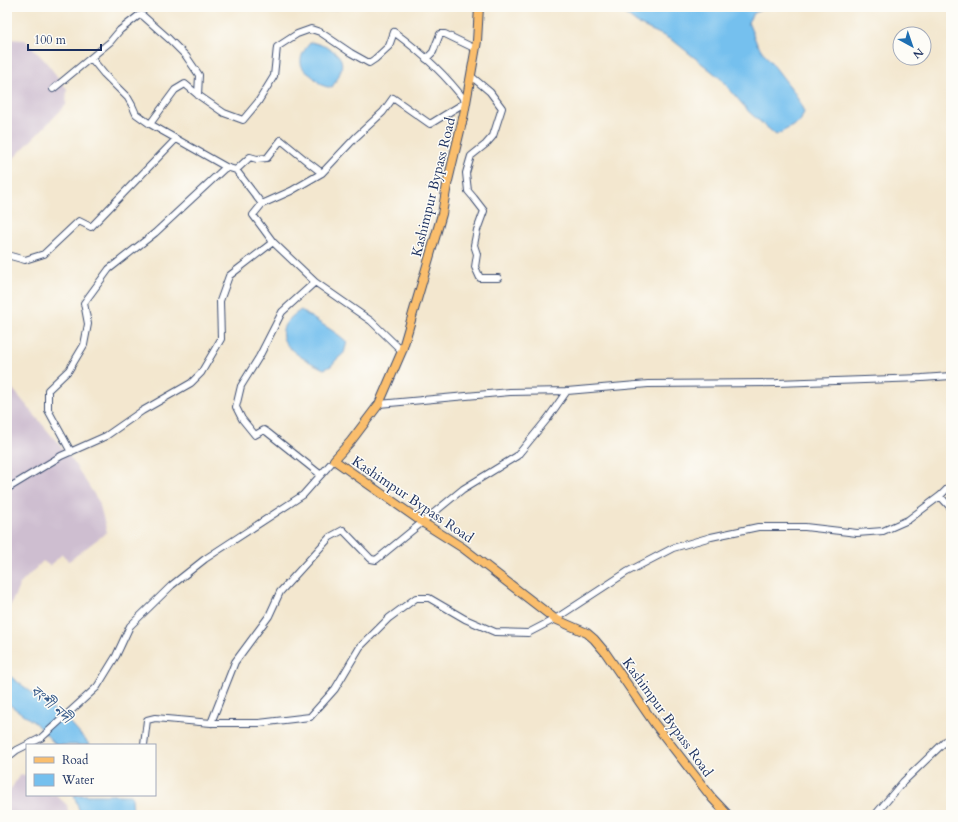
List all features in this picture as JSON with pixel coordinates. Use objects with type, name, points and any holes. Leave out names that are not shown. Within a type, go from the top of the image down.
[{"type":"main road","name":"Kashimpur Bypass Road","points":[[479,7],[476,49],[442,214],[402,351],[379,404],[351,441],[334,460],[422,522],[463,548],[555,619],[587,633],[594,639],[605,652],[654,723],[712,798],[728,815]]},
{"type":"street","points":[[53,89],[110,42],[120,30],[138,16],[142,16],[186,56],[199,75],[198,95]]},
{"type":"street","points":[[150,124],[175,90],[185,84],[224,113],[243,120],[258,102],[274,76],[277,47],[297,34],[311,29],[320,32],[369,63],[375,60],[389,46],[394,32],[408,42],[454,86],[466,102],[430,124],[393,98],[383,112],[355,138],[322,173],[291,191],[262,204],[253,215],[273,242],[315,282],[371,321],[402,351]]},
{"type":"street","points":[[426,59],[433,52],[440,34],[445,34],[476,49]]},
{"type":"street","points":[[91,58],[104,74],[128,98],[136,114],[176,139],[226,167],[236,170],[262,204]]},
{"type":"street","points":[[471,76],[490,92],[502,108],[493,136],[486,144],[471,156],[466,173],[468,191],[484,211],[477,230],[474,245],[477,254],[475,267],[480,278],[498,278]]},
{"type":"street","points":[[7,255],[26,260],[44,254],[79,221],[91,227],[176,139]]},
{"type":"street","points":[[236,170],[250,158],[267,158],[281,140],[322,173]]},
{"type":"street","points":[[71,452],[48,410],[48,390],[69,370],[84,345],[88,324],[84,303],[109,269],[155,233],[226,167]]},
{"type":"street","points":[[7,488],[61,456],[106,436],[142,410],[191,383],[201,373],[221,339],[220,301],[229,276],[273,242]]},
{"type":"street","points":[[315,282],[282,312],[241,386],[236,407],[242,419],[255,435],[264,430],[321,475]]},
{"type":"street","points":[[379,404],[510,392],[567,391],[648,384],[777,383],[951,376]]},
{"type":"street","points":[[211,723],[235,662],[269,616],[280,592],[330,537],[342,530],[371,559],[376,560],[463,489],[517,456],[548,418],[567,391]]},
{"type":"street","points":[[29,744],[42,738],[96,687],[116,656],[130,626],[172,585],[205,559],[303,495],[334,460]]},
{"type":"street","points":[[144,744],[147,720],[154,718],[211,723],[259,723],[310,717],[335,689],[360,647],[389,618],[416,598],[429,598],[465,619],[495,632],[528,633],[555,619],[627,572],[672,548],[758,526],[805,527],[857,533],[883,531],[908,520],[940,496],[951,485]]},
{"type":"street","points":[[940,496],[951,508]]},
{"type":"street","points":[[875,815],[903,782],[951,736]]},
{"type":"street","points":[[7,758],[26,746]]},
{"type":"shaded area","points":[[7,39],[25,40],[46,62],[67,89],[66,105],[10,162],[7,181]]},
{"type":"shaded area","points":[[7,382],[72,460],[99,502],[107,532],[69,561],[62,554],[50,566],[43,561],[20,584],[7,613]]},
{"type":"shaded area","points":[[20,774],[26,776],[26,796],[57,796],[67,805],[69,815],[7,815],[7,796]]},
{"type":"water","points":[[285,7],[347,7],[315,13],[287,9]]},
{"type":"water","points":[[616,7],[766,7],[753,14],[748,22],[757,44],[795,93],[804,112],[800,122],[776,135],[749,112],[720,78],[675,42],[638,24]]},
{"type":"water","points":[[311,42],[333,50],[341,60],[341,70],[332,87],[326,87],[321,84],[305,71],[301,65],[302,54]]},
{"type":"water","points":[[301,310],[347,342],[344,353],[331,366],[324,369],[303,358],[287,344],[283,337],[283,328],[289,319]]},
{"type":"water","points":[[7,674],[69,722],[89,744],[55,744],[35,723],[7,703]]},
{"type":"water","points":[[74,796],[132,797],[133,815],[81,815]]},
{"type":"water label","name":"বংশী নদী","points":[[51,704]]}]
